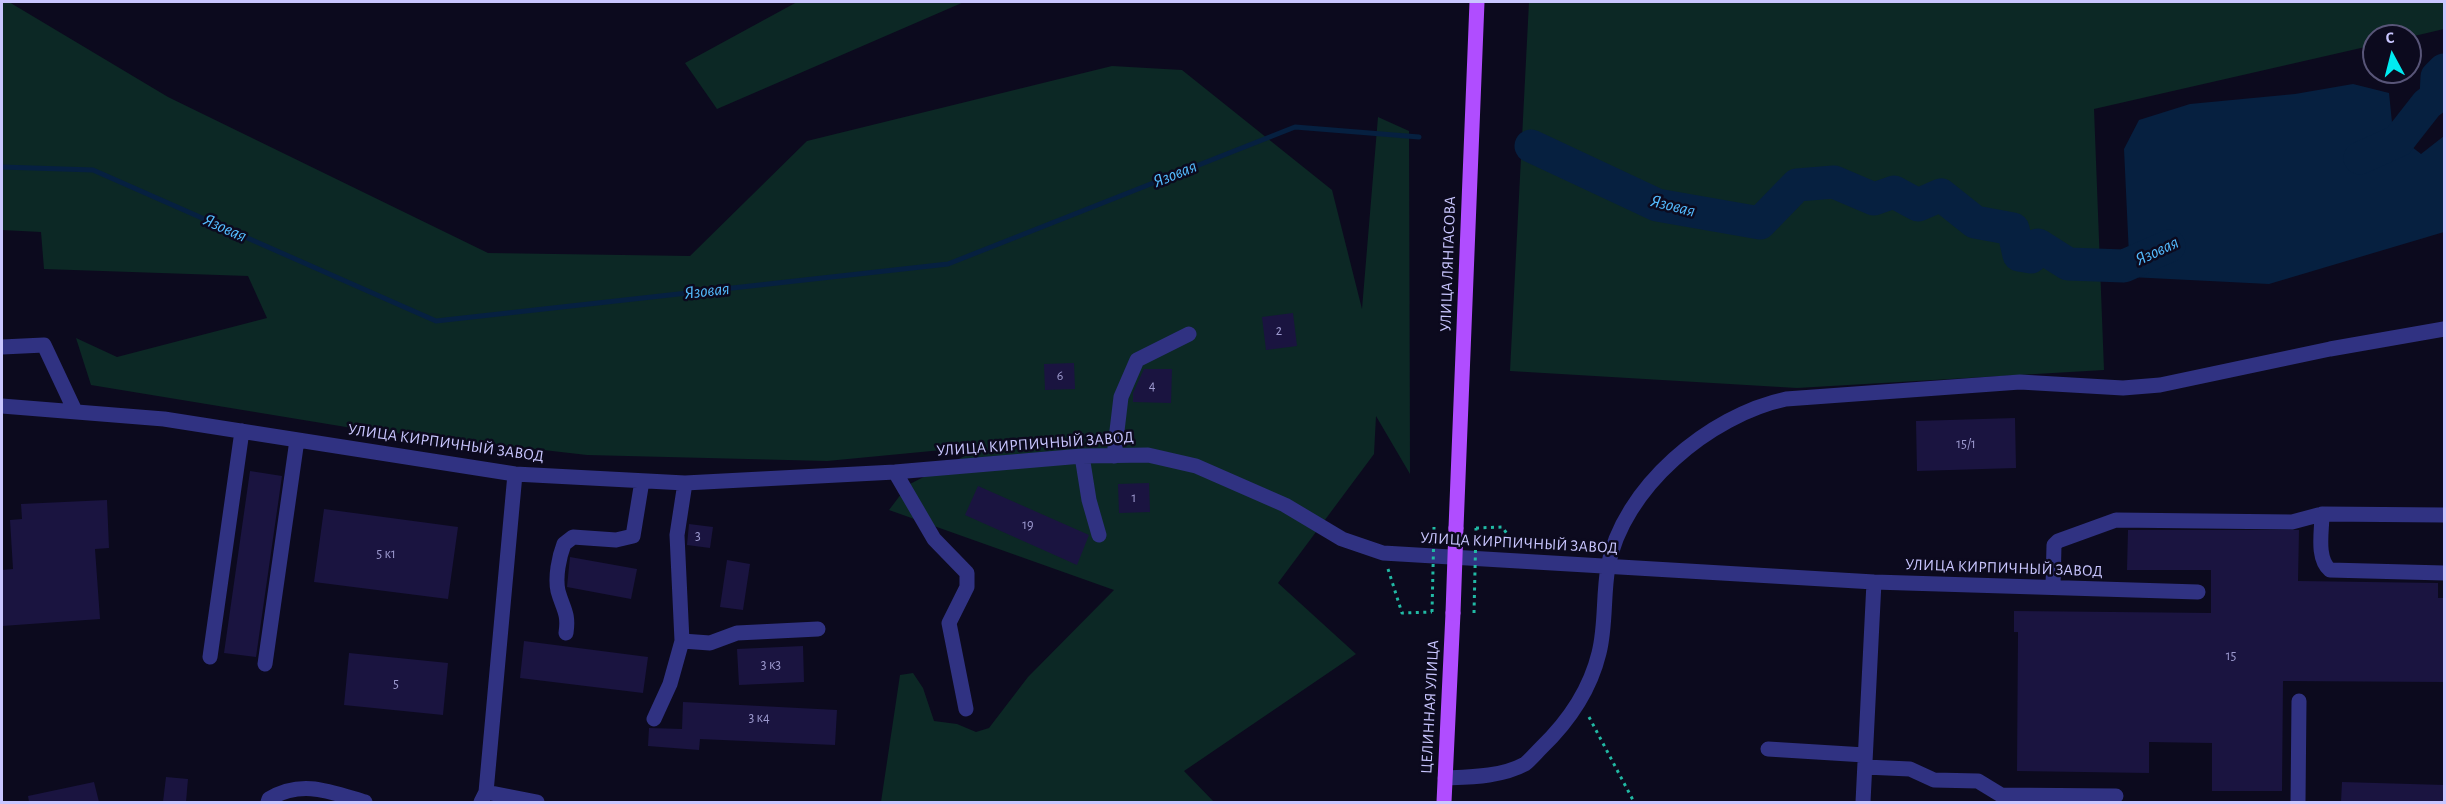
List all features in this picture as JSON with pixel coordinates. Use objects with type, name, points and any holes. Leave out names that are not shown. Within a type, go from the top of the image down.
[{"type":"main road","name":"УЛИЦА ЛЯНГАСОВА","points":[[1453,613],[1477,2]]},
{"type":"main road","name":"ЦЕЛИННАЯ УЛИЦА","points":[[1444,802],[1453,613]]},
{"type":"street","points":[[1445,778],[1484,776],[1525,764],[1557,732],[1584,694],[1600,652],[1608,566],[1628,512],[1664,467],[1727,420],[1759,405],[1786,399],[2020,382],[2123,388],[2160,385],[2330,349],[2445,329]]},
{"type":"street","points":[[1114,456],[1121,397],[1137,360],[1189,334]]},
{"type":"street","points":[[2,347],[44,345],[75,411]]},
{"type":"street","name":"УЛИЦА КИРПИЧНЫЙ ЗАВОД","points":[[2,406],[164,419],[515,474],[685,483],[895,472],[1082,456],[1148,455],[1196,466],[1285,505],[1342,539],[1383,553],[1874,582],[2198,591]]},
{"type":"street","points":[[210,657],[242,431]]},
{"type":"street","points":[[265,664],[297,440]]},
{"type":"street","points":[[1082,456],[1089,500],[1100,535]]},
{"type":"street","points":[[895,472],[934,540],[967,573],[967,586],[949,623],[966,709]]},
{"type":"street","points":[[515,474],[483,797],[537,802]]},
{"type":"street","points":[[566,633],[567,613],[558,590],[557,580],[564,544],[573,537],[616,540],[633,536],[642,481]]},
{"type":"street","points":[[654,719],[670,684],[682,641],[677,535],[685,483]]},
{"type":"street","points":[[2322,514],[2322,556],[2324,565],[2330,570],[2445,573]]},
{"type":"street","points":[[2053,587],[2054,545],[2058,541],[2116,520],[2292,522],[2322,514],[2445,515]]},
{"type":"street","points":[[1863,802],[1874,582]]},
{"type":"street","points":[[682,641],[710,643],[737,633],[818,629]]},
{"type":"street","points":[[2298,802],[2299,701]]},
{"type":"street","points":[[1768,749],[1910,769],[1934,780],[1978,780],[2001,795],[2116,796]]},
{"type":"street","points":[[268,802],[285,789],[321,789],[365,802]]},
{"type":"path","points":[[1383,553],[1402,613],[1432,612],[1434,527]]},
{"type":"path","points":[[1474,613],[1476,528],[1502,527],[1528,561]]},
{"type":"path","points":[[1584,694],[1589,717],[1634,802]]},
{"type":"green space","points":[[2,2],[9,2],[168,97],[488,253],[690,256],[807,141],[1112,66],[1182,70],[1332,190],[1362,309],[1378,117],[1409,131],[1410,474],[1376,416],[1374,454],[1278,583],[1356,654],[1184,771],[1214,802],[881,802],[900,675],[913,673],[923,688],[934,721],[957,724],[976,732],[989,728],[1028,677],[1114,590],[889,510],[908,485],[984,446],[827,461],[587,455],[352,428],[91,385],[76,338],[117,357],[267,318],[248,276],[44,269],[41,232],[2,230]]},
{"type":"green space","points":[[797,2],[964,2],[717,109],[685,63]]},
{"type":"green space","points":[[1529,2],[2444,2],[2444,29],[2422,34],[2422,24],[2362,24],[2362,48],[2094,109],[2104,370],[1797,388],[1510,371]]},
{"type":"water","points":[[2353,84],[2389,93],[2393,132],[2421,154],[2444,136],[2444,232],[2269,284],[2130,277],[2124,149],[2139,120],[2190,104],[2295,94]]},
{"type":"building","points":[[1293,313],[1297,346],[1266,350],[1262,317]]},
{"type":"building","points":[[1074,363],[1075,389],[1045,390],[1044,364]]},
{"type":"building","points":[[1144,369],[1172,369],[1171,403],[1133,402],[1133,393]]},
{"type":"building","points":[[2015,418],[2016,468],[1917,471],[1916,421]]},
{"type":"building","points":[[250,471],[282,476],[256,657],[224,653]]},
{"type":"building","points":[[1149,483],[1150,512],[1119,513],[1118,484]]},
{"type":"building","points":[[978,486],[1089,535],[1077,565],[965,515]]},
{"type":"building","points":[[107,500],[109,548],[95,549],[100,619],[2,626],[2,570],[13,569],[10,520],[22,519],[21,504]]},
{"type":"building","points":[[324,509],[458,527],[448,599],[314,582]]},
{"type":"building","points":[[689,524],[713,527],[710,548],[687,545]]},
{"type":"building","points":[[2128,530],[2299,530],[2298,581],[2438,583],[2438,598],[2445,598],[2445,682],[2283,681],[2282,791],[2212,791],[2212,743],[2149,742],[2149,773],[2017,771],[2018,632],[2014,632],[2014,611],[2211,613],[2211,570],[2127,570]]},
{"type":"building","points":[[570,557],[637,569],[631,599],[567,587]]},
{"type":"building","points":[[727,560],[750,564],[743,610],[720,607]]},
{"type":"building","points":[[524,641],[648,657],[643,693],[520,678]]},
{"type":"building","points":[[803,646],[804,682],[739,685],[737,649]]},
{"type":"building","points":[[349,653],[448,663],[443,715],[344,705]]},
{"type":"building","points":[[683,702],[837,710],[835,745],[700,739],[699,750],[648,746],[649,728],[682,729]]},
{"type":"building","points":[[166,777],[188,779],[186,802],[163,802]]},
{"type":"building","points":[[94,782],[99,802],[29,802],[28,796]]},
{"type":"building","points":[[2342,782],[2445,785],[2445,802],[2341,802]]},
{"type":"waterway","name":"Язовая","points":[[2360,158],[2398,141],[2427,104],[2436,97],[2437,77],[2444,70]]},
{"type":"waterway","name":"Язовая","points":[[2,167],[93,170],[436,321],[948,264],[1295,127],[1419,137]]},
{"type":"waterway","name":"Язовая","points":[[1531,146],[1657,205],[1760,223],[1797,185],[1834,182],[1874,199],[1894,192],[1918,205],[1941,195],[1975,222],[2013,229],[2019,255],[2031,257],[2038,245],[2068,264],[2124,266],[2169,246]]}]
